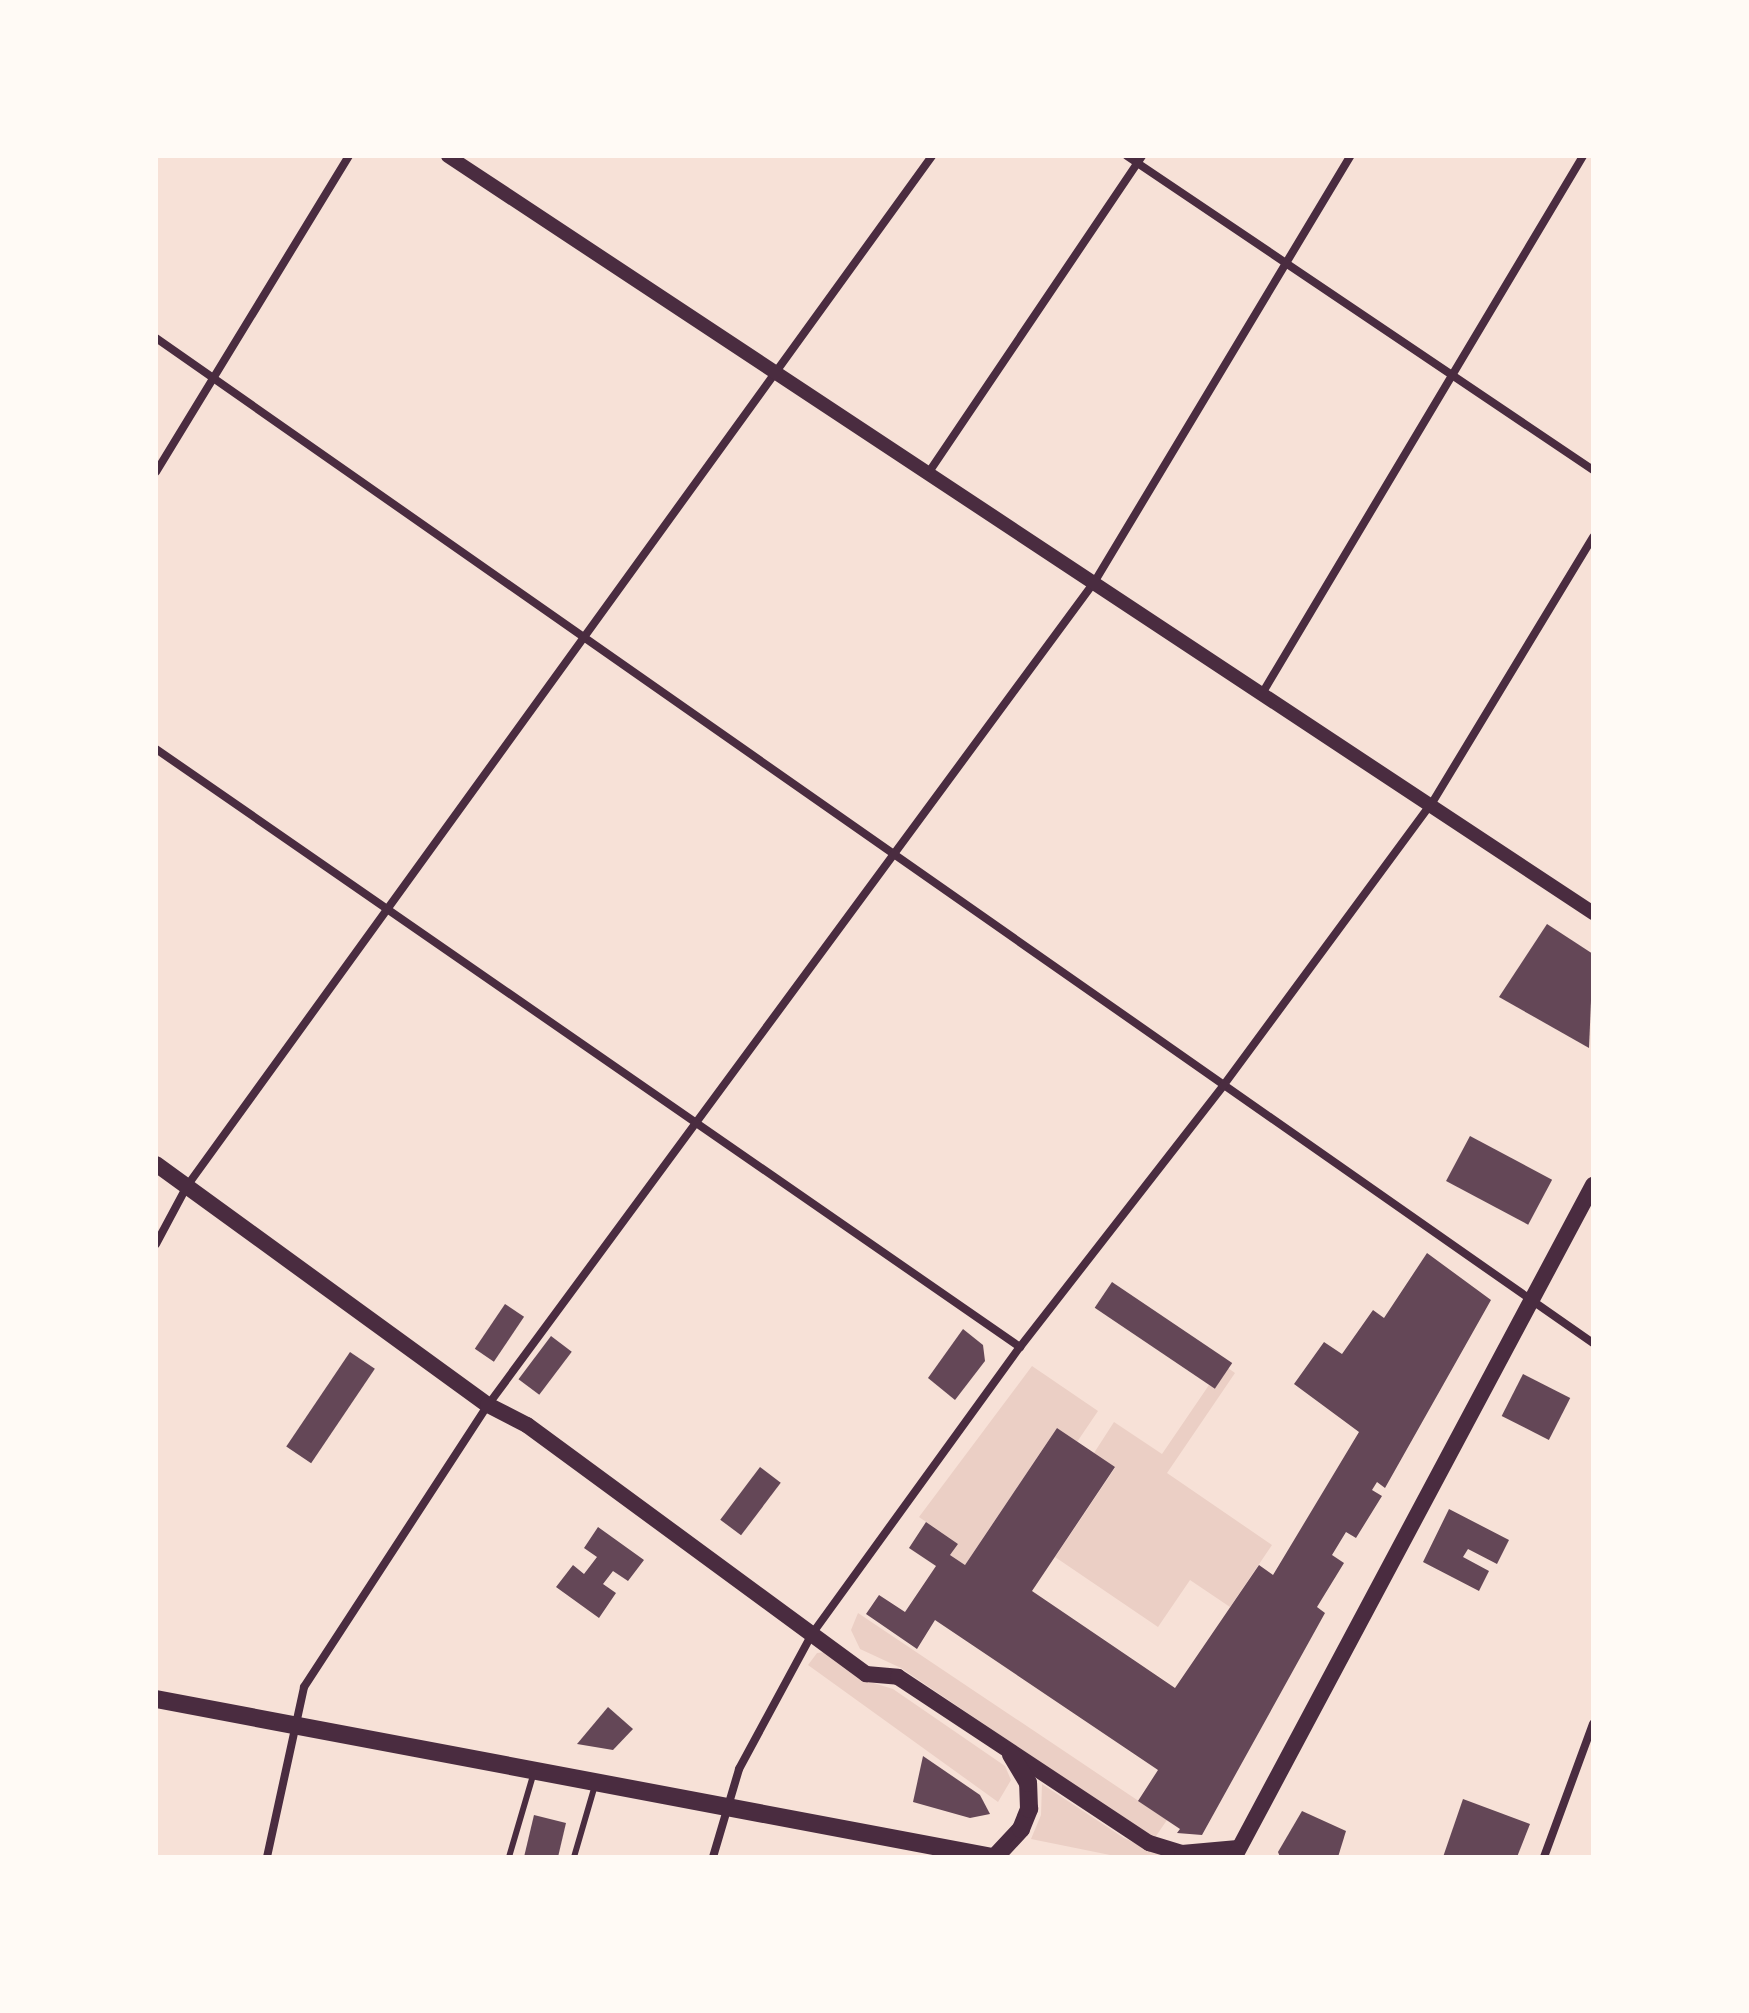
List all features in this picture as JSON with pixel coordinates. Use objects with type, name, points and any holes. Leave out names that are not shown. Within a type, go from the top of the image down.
[{"type":"main road","points":[[156,1164],[488,1405],[527,1425],[872,1677],[898,1677],[1011,1755],[1149,1843],[1182,1853],[1236,1853],[1593,1185]]},
{"type":"main road","points":[[156,1699],[595,1785],[993,1857],[1021,1829],[1029,1809],[1028,1783],[1011,1755]]},
{"type":"street","points":[[156,472],[349,156]]},
{"type":"street","points":[[448,156],[1432,803],[1593,913]]},
{"type":"street","points":[[156,1244],[187,1186],[585,634],[779,373],[932,156]]},
{"type":"street","points":[[1127,156],[1140,160],[1451,377],[1593,470]]},
{"type":"street","points":[[267,1857],[292,1724],[304,1687],[488,1405],[698,1124],[1095,581],[1350,156]]},
{"type":"street","points":[[1263,692],[1583,156]]},
{"type":"street","points":[[929,472],[1140,160]]},
{"type":"street","points":[[156,338],[585,634],[1223,1086],[1593,1343]]},
{"type":"street","points":[[713,1857],[724,1809],[739,1769],[812,1634],[1020,1347],[1223,1086],[1432,803],[1593,537]]},
{"type":"street","points":[[156,749],[1020,1347]]},
{"type":"street","points":[[1544,1857],[1593,1724]]},
{"type":"lane","points":[[509,1857],[534,1771]]},
{"type":"lane","points":[[574,1857],[595,1785]]},
{"type":"shaded area","points":[[1032,1366],[1098,1411],[1077,1442],[1057,1428],[965,1565],[950,1555],[958,1544],[919,1517]]},
{"type":"shaded area","points":[[1228,1368],[1235,1373],[1167,1473],[1272,1545],[1230,1607],[1190,1580],[1158,1627],[1055,1557],[1115,1468],[1094,1453],[1114,1422],[1162,1454],[1209,1385],[1215,1388]]},
{"type":"shaded area","points":[[858,1613],[1167,1820],[1154,1839],[901,1668],[860,1649],[851,1630]]},
{"type":"shaded area","points":[[826,1652],[867,1681],[893,1689],[1005,1766],[1011,1780],[998,1802],[808,1665],[817,1653]]},
{"type":"shaded area","points":[[1042,1784],[1124,1838],[1165,1857],[1120,1857],[1031,1839],[1041,1815]]},
{"type":"building","points":[[1547,924],[1593,954],[1589,1048],[1499,997]]},
{"type":"building","points":[[1470,1136],[1552,1180],[1528,1225],[1446,1181]]},
{"type":"building","points":[[1427,1253],[1491,1300],[1385,1488],[1377,1482],[1372,1490],[1382,1496],[1356,1538],[1346,1532],[1332,1555],[1344,1563],[1317,1607],[1325,1613],[1202,1835],[1177,1833],[1180,1829],[1138,1801],[1158,1770],[935,1620],[917,1649],[866,1614],[879,1595],[905,1612],[936,1566],[909,1548],[926,1522],[958,1544],[950,1555],[965,1565],[1057,1428],[1115,1467],[1032,1591],[1175,1688],[1259,1565],[1273,1575],[1359,1432],[1294,1384],[1324,1342],[1342,1354],[1373,1310],[1384,1318]]},
{"type":"building","points":[[1112,1282],[1232,1363],[1215,1389],[1095,1308]]},
{"type":"building","points":[[505,1304],[524,1317],[494,1362],[475,1349]]},
{"type":"building","points":[[963,1329],[983,1345],[985,1361],[955,1400],[928,1378]]},
{"type":"building","points":[[551,1336],[572,1352],[539,1395],[519,1379]]},
{"type":"building","points":[[350,1352],[375,1369],[311,1463],[286,1447]]},
{"type":"building","points":[[1523,1374],[1570,1398],[1549,1440],[1502,1416]]},
{"type":"building","points":[[760,1467],[781,1483],[741,1535],[720,1520]]},
{"type":"building","points":[[1449,1509],[1509,1540],[1497,1564],[1468,1549],[1463,1557],[1489,1571],[1479,1591],[1423,1562]]},
{"type":"building","points":[[598,1527],[644,1560],[628,1581],[613,1571],[603,1584],[616,1593],[599,1618],[556,1587],[573,1565],[584,1574],[597,1557],[584,1548]]},
{"type":"building","points":[[608,1707],[633,1729],[613,1750],[577,1744]]},
{"type":"building","points":[[923,1756],[980,1795],[990,1814],[970,1818],[913,1802]]},
{"type":"building","points":[[1463,1799],[1530,1824],[1517,1857],[1443,1857]]},
{"type":"building","points":[[1302,1811],[1346,1831],[1338,1857],[1280,1857],[1278,1852]]},
{"type":"building","points":[[534,1815],[566,1823],[558,1857],[524,1857]]}]
